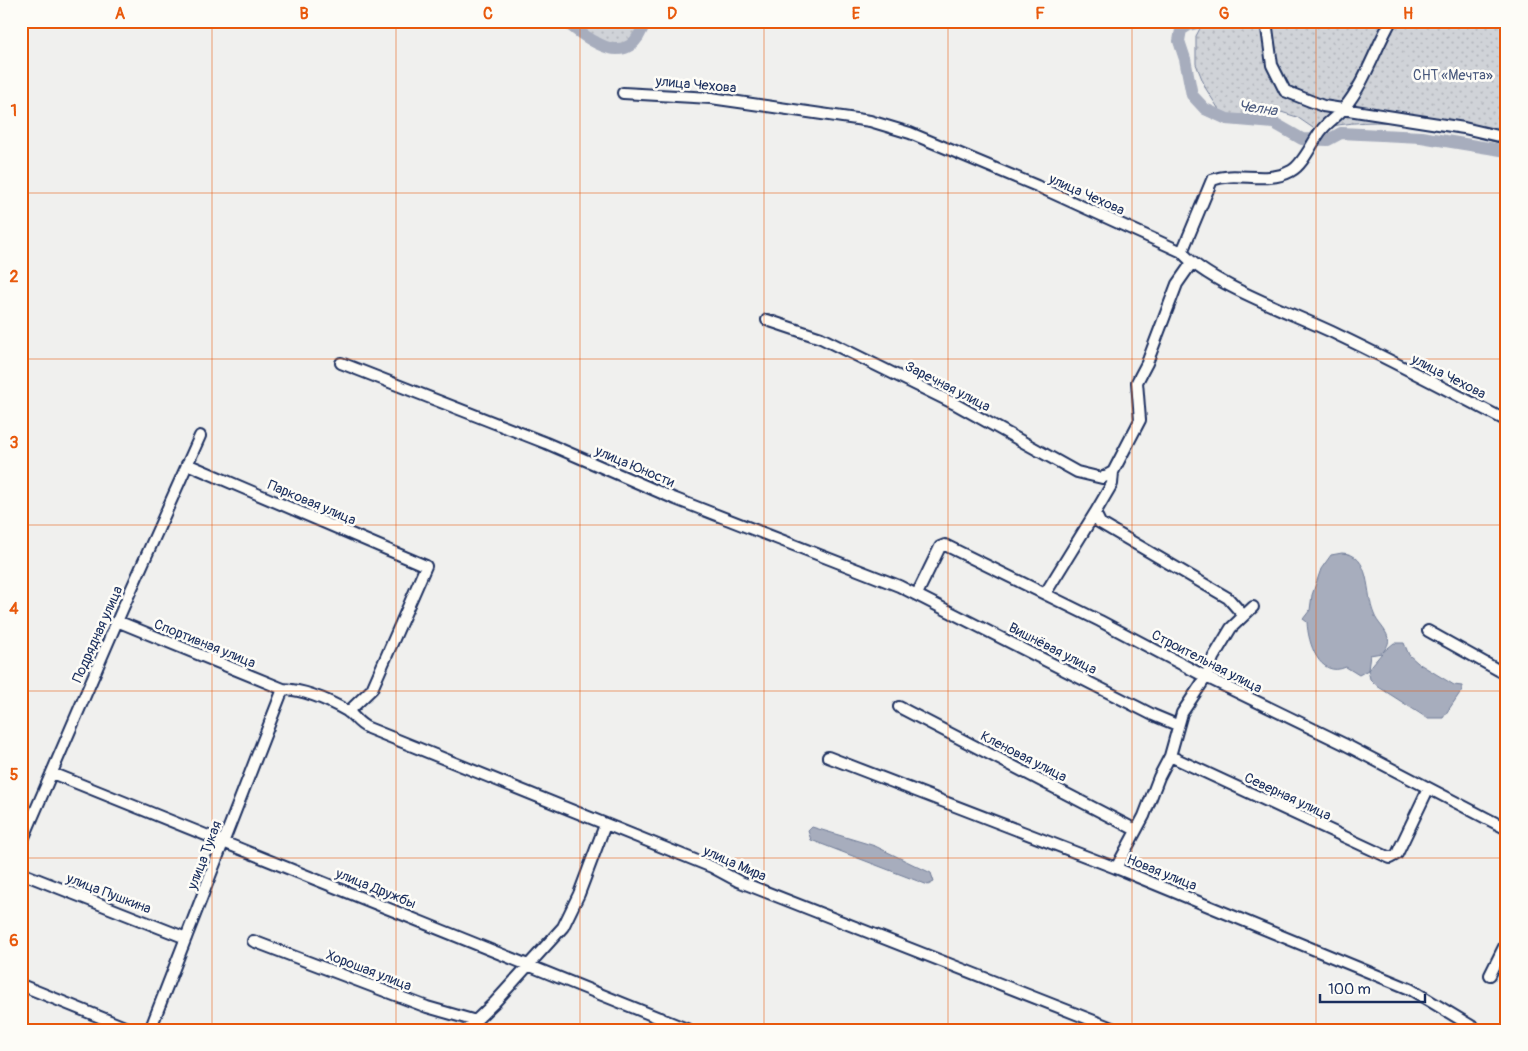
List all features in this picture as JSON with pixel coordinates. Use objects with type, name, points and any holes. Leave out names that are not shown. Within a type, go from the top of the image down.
[{"type":"street","points":[[1266,21],[1272,65],[1285,91],[1323,106],[1446,125],[1507,138]]},
{"type":"street","points":[[1182,252],[1212,180],[1223,176],[1264,179],[1292,171],[1328,121],[1343,110],[1357,90],[1376,48],[1391,21]]},
{"type":"street","name":"улица Чехова","points":[[623,93],[711,98],[870,121],[910,133],[1037,186],[1182,252],[1191,264],[1236,288],[1338,334],[1507,421]]},
{"type":"street","points":[[1045,594],[1112,484],[1113,472],[1140,420],[1137,382],[1147,363],[1177,284],[1191,264]]},
{"type":"street","name":"Заречная улица","points":[[767,320],[821,338],[848,351],[955,404],[1077,472],[1102,478],[1113,472]]},
{"type":"street","name":"улица Юности","points":[[341,364],[546,443],[673,498],[917,594]]},
{"type":"street","name":"Подрядная улица","points":[[21,844],[117,621],[200,436]]},
{"type":"street","name":"Парковая улица","points":[[187,464],[426,566],[372,690],[348,712]]},
{"type":"street","points":[[1094,513],[1100,523],[1228,598],[1244,615]]},
{"type":"street","name":"Строительная улица","points":[[917,594],[942,545],[1045,594],[1206,677],[1344,744],[1507,829]]},
{"type":"street","name":"Вишнёвая улица","points":[[917,594],[1153,715],[1177,725]]},
{"type":"street","points":[[1116,868],[1136,830],[1170,756],[1177,725],[1182,713],[1206,677],[1213,658],[1231,628],[1252,607]]},
{"type":"street","name":"Спортивная улица","points":[[117,621],[283,689],[299,690],[348,712]]},
{"type":"street","points":[[1428,631],[1507,675]]},
{"type":"street","name":"улица Тукая","points":[[150,1030],[283,689]]},
{"type":"street","name":"Кленовая улица","points":[[899,707],[1136,830]]},
{"type":"street","name":"улица Мира","points":[[348,712],[358,724],[712,867],[738,881],[1117,1030]]},
{"type":"street","name":"Северная улица","points":[[1170,756],[1390,858],[1394,857],[1428,789]]},
{"type":"street","name":"Новая улица","points":[[828,758],[1116,868],[1410,989],[1478,1030]]},
{"type":"street","name":"улица Дружбы","points":[[52,773],[530,964],[689,1030]]},
{"type":"street","points":[[466,1030],[563,927],[579,894],[605,825]]},
{"type":"street","name":"улица Пушкина","points":[[21,873],[186,938]]},
{"type":"street","points":[[1490,975],[1507,941]]},
{"type":"street","name":"Хорошая улица","points":[[253,942],[427,1007],[476,1021]]},
{"type":"street","points":[[21,985],[132,1030]]},
{"type":"street","points":[[659,1030],[661,1018]]},
{"type":"green space","points":[[567,21],[648,21],[643,36],[635,44],[625,47],[601,41]]},
{"type":"green space","name":"СНТ «Мечта»","points":[[1204,21],[1507,21],[1507,145],[1460,133],[1412,124],[1364,122],[1316,130],[1297,117],[1278,111],[1252,115],[1228,115],[1220,111],[1206,89],[1196,64],[1196,36]]},
{"type":"water","points":[[1342,553],[1352,555],[1363,567],[1371,606],[1377,620],[1387,635],[1387,645],[1383,652],[1394,643],[1404,643],[1409,655],[1418,663],[1454,685],[1462,686],[1462,690],[1443,718],[1427,718],[1377,686],[1370,679],[1368,670],[1359,675],[1346,667],[1329,668],[1322,664],[1317,657],[1310,640],[1307,622],[1303,619],[1310,610],[1312,595],[1321,569],[1331,555]],"holes":[[[1382,653],[1368,670],[1370,655]]]},
{"type":"water","points":[[812,827],[875,846],[931,873],[934,882],[928,885],[811,840],[808,831]]},
{"type":"waterway","name":"Челна","points":[[565,21],[598,44],[620,49],[630,45],[638,37],[645,21]]},
{"type":"waterway","name":"Челна","points":[[1207,21],[1189,25],[1181,30],[1179,41],[1185,59],[1192,95],[1205,109],[1227,119],[1274,123],[1302,139],[1328,140],[1341,133],[1421,137],[1507,151]]}]
